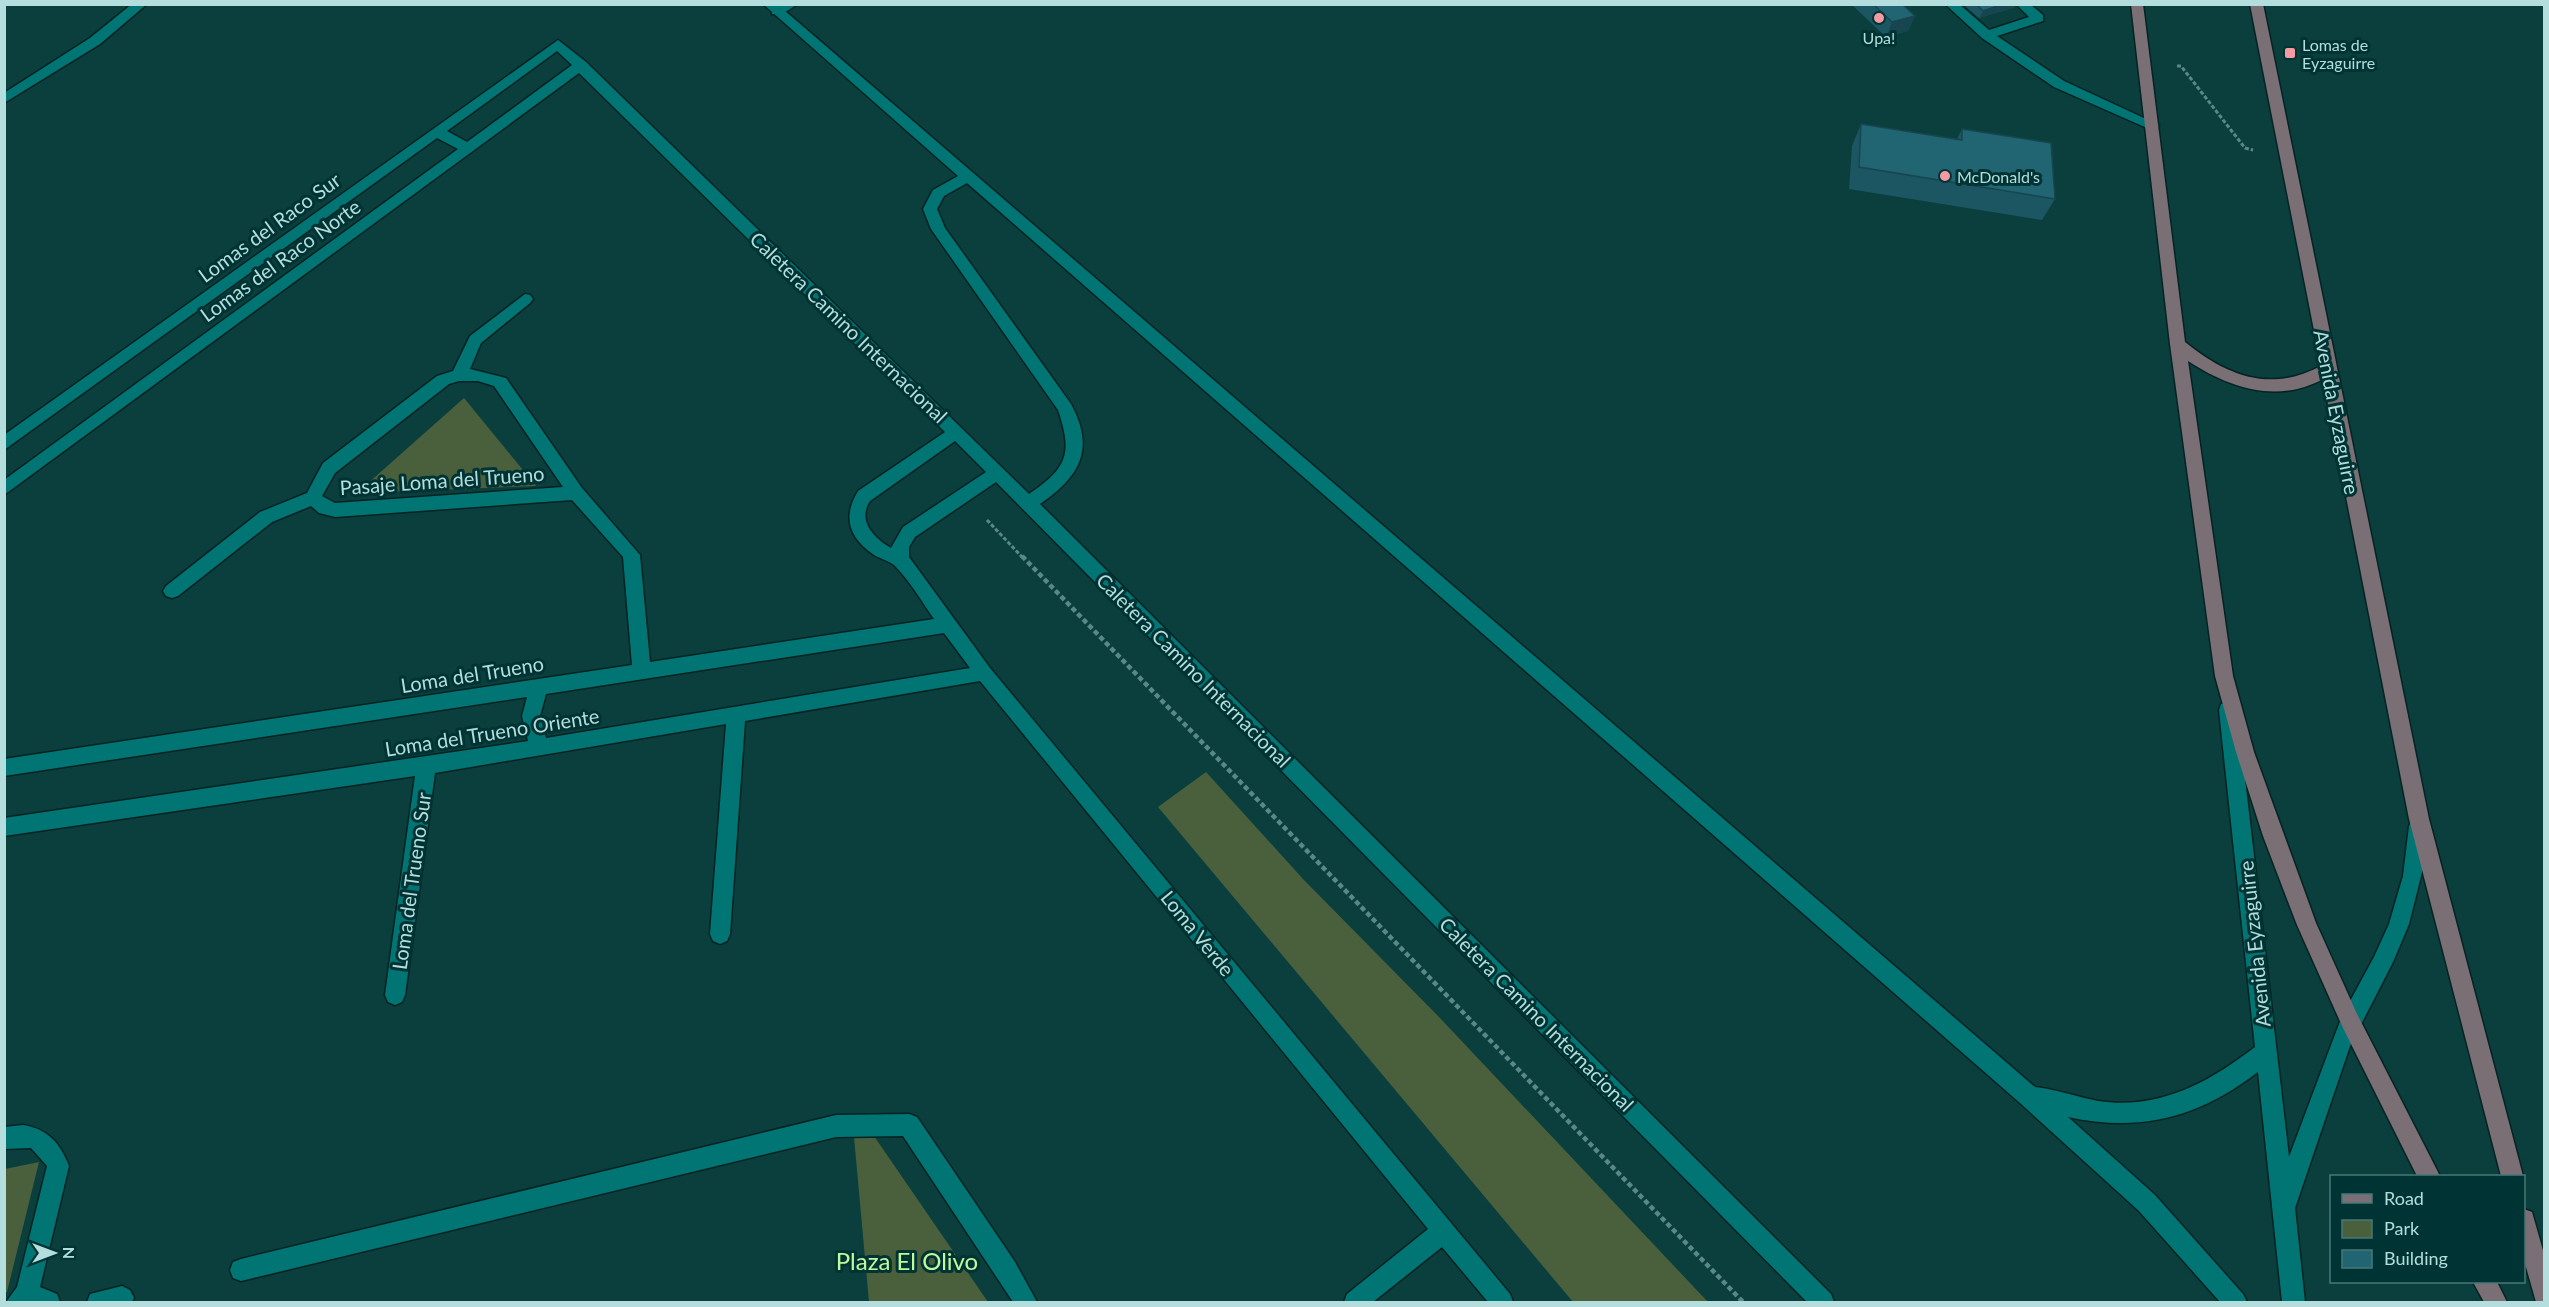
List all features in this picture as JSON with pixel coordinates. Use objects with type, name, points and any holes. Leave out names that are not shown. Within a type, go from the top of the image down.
[{"type":"main road","name":"Avenida Eyzaguirre","points":[[2137,4],[2178,344],[2224,675],[2273,836],[2307,925],[2350,1021],[2428,1175]]},
{"type":"main road","name":"Avenida Eyzaguirre","points":[[2256,4],[2419,819],[2512,1175]]},
{"type":"main road","points":[[2178,344],[2204,366],[2223,376],[2261,386],[2287,386],[2303,382],[2328,369]]},
{"type":"main road","points":[[2525,1227],[2544,1294]]},
{"type":"main road","points":[[2486,1283],[2496,1302]]},
{"type":"street","points":[[4,99],[95,41],[141,4]]},
{"type":"street","points":[[1951,4],[1987,35],[2059,84],[2152,125]]},
{"type":"street","points":[[1987,35],[2038,18],[2022,4]]},
{"type":"street","points":[[779,7],[967,177],[2028,1095],[2147,1203],[2235,1302]]},
{"type":"street","name":"Caletera Camino Internacional","points":[[558,44],[1028,503],[1823,1302]]},
{"type":"street","name":"Lomas del Raco Sur","points":[[4,444],[558,44]]},
{"type":"street","name":"Lomas del Raco Norte","points":[[4,489],[581,64]]},
{"type":"street","points":[[437,132],[468,148]]},
{"type":"street","points":[[967,177],[938,193],[930,208],[938,229],[1065,408],[1076,435],[1072,464],[1060,481],[1028,503]]},
{"type":"street","points":[[459,375],[475,340],[525,299]]},
{"type":"street","name":"Pasaje Loma del Trueno","points":[[172,591],[266,517],[278,510],[313,498],[329,468],[443,380],[459,375],[490,377],[501,382],[576,493],[631,555],[642,671]]},
{"type":"street","name":"Loma Verde","points":[[956,432],[864,496],[857,504],[854,513],[860,529],[881,552],[900,559],[946,625],[984,673],[1442,1232],[1502,1302]]},
{"type":"street","points":[[900,559],[900,546],[909,532],[997,473]]},
{"type":"street","name":"Pasaje Loma del Trueno","points":[[313,498],[325,508],[335,510],[576,493]]},
{"type":"street","name":"Loma del Trueno","points":[[4,768],[946,625]]},
{"type":"street","name":"Loma del Trueno Oriente","points":[[4,827],[426,766],[984,673]]},
{"type":"street","name":"Avenida Eyzaguirre","points":[[2224,675],[2294,1302]]},
{"type":"street","points":[[538,687],[531,716],[539,748]]},
{"type":"street","points":[[720,934],[736,716]]},
{"type":"street","name":"Loma del Trueno Sur","points":[[395,995],[426,766]]},
{"type":"street","name":"Avenida Eyzaguirre","points":[[2283,1213],[2314,1111],[2350,1021],[2386,955],[2401,921],[2412,886],[2419,819]]},
{"type":"street","points":[[2028,1095],[2074,1110],[2118,1114],[2159,1110],[2193,1101],[2222,1086],[2266,1052]]},
{"type":"street","points":[[241,1270],[836,1126],[909,1125],[1026,1302]]},
{"type":"street","points":[[4,1138],[16,1136],[42,1141],[53,1153],[58,1166],[23,1298],[50,1302]]},
{"type":"street","points":[[1355,1302],[1442,1232]]},
{"type":"street","points":[[98,1302],[122,1298]]},
{"type":"path","points":[[2145,65],[2181,66],[2245,148],[2286,158]]},
{"type":"path","points":[[962,495],[1743,1302]]},
{"type":"green space","points":[[464,398],[536,486],[357,493]]},
{"type":"green space","points":[[1206,772],[1303,879],[1439,1017],[1708,1302],[1573,1302],[1158,807]]},
{"type":"green space","name":"Plaza El Olivo","points":[[860,1134],[874,1136],[988,1302],[869,1302],[854,1137]]},
{"type":"green space","points":[[39,1162],[7,1292],[5,1293],[5,1169]]},
{"type":"building","points":[[1873,4],[1902,4],[1915,16],[1892,22]]},
{"type":"building","points":[[1976,4],[2003,4],[1983,11]]},
{"type":"building","points":[[1861,124],[1962,140],[1962,129],[2051,143],[2055,199],[1859,167]]},
{"type":"place","name":"Upa!","points":[[1879,18]]},
{"type":"place","name":"Lomas de Eyzaguirre","points":[[2290,53]]},
{"type":"place","name":"McDonald's","points":[[1945,176]]}]
